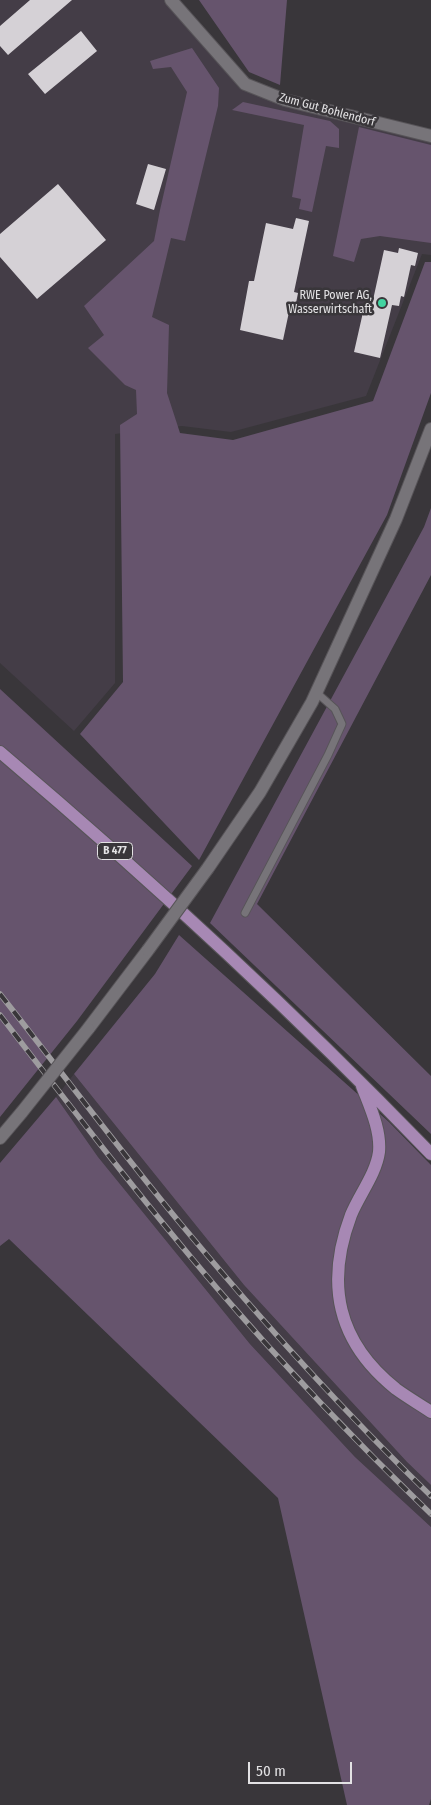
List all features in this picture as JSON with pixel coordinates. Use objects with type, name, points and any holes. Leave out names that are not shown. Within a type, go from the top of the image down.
[{"type":"main road","name":"B 477","points":[[0,752],[159,891],[361,1082],[431,1154]]},
{"type":"main road","points":[[361,1082],[379,1135],[379,1153],[352,1214],[341,1247],[337,1287],[341,1311],[349,1334],[363,1356],[397,1389],[431,1412]]},
{"type":"street","name":"Zum Gut Bohlendorf","points":[[171,0],[246,84],[285,100],[431,136]]},
{"type":"street","points":[[0,1138],[88,1029],[148,950],[208,868],[260,792],[316,693],[396,519],[431,429]]},
{"type":"lane","points":[[245,913],[328,755],[342,724],[335,709],[316,693]]},
{"type":"shaded area","points":[[0,0],[169,0],[245,90],[431,138],[431,255],[422,254],[366,396],[231,432],[182,426],[115,434],[115,683],[74,731],[0,663]]},
{"type":"shaded area","points":[[199,0],[287,0],[280,85],[249,72]]},
{"type":"shaded area","points":[[192,48],[219,88],[218,106],[185,241],[171,238],[152,317],[169,325],[167,393],[180,433],[233,440],[373,401],[425,262],[431,262],[431,393],[387,515],[199,860],[80,734],[123,682],[120,425],[137,414],[136,390],[125,385],[88,348],[104,335],[84,306],[154,241],[187,92],[171,67],[153,69],[150,61]]},
{"type":"shaded area","points":[[243,102],[330,121],[339,129],[339,148],[326,146],[312,212],[299,209],[301,199],[292,197],[304,125],[232,110]]},
{"type":"shaded area","points":[[359,127],[431,145],[431,243],[380,236],[361,239],[354,262],[333,256]]},
{"type":"shaded area","points":[[431,508],[431,575],[257,904],[431,1076],[431,1134],[210,923],[424,527]]},
{"type":"shaded area","points":[[0,689],[192,866],[77,1021],[0,1117]]},
{"type":"shaded area","points":[[179,935],[389,1122],[431,1165],[431,1485],[407,1462],[244,1285],[74,1074],[155,974]]},
{"type":"shaded area","points":[[74,1074],[244,1285],[407,1462],[431,1485],[431,1527],[355,1457],[250,1344],[98,1157],[56,1097]]},
{"type":"shaded area","points":[[56,1097],[98,1157],[250,1344],[355,1457],[431,1527],[431,1799],[429,1805],[347,1805],[278,1498],[9,1239],[0,1246],[0,1163]]},
{"type":"building","points":[[30,0],[72,0],[8,55],[0,46],[0,26]]},
{"type":"building","points":[[81,31],[97,51],[45,94],[28,74]]},
{"type":"building","points":[[148,164],[166,169],[154,210],[136,204]]},
{"type":"building","points":[[58,184],[106,240],[37,299],[0,257],[0,234]]},
{"type":"building","points":[[296,218],[309,221],[294,292],[298,293],[294,313],[289,312],[283,340],[240,330],[249,281],[254,281],[266,223],[293,229]]},
{"type":"building","name":"RWE Power AG, Wasserwirtschaft","points":[[399,248],[418,253],[415,266],[411,265],[404,297],[401,296],[399,306],[392,305],[380,358],[354,352],[366,299],[373,300],[384,250],[398,253]]},
{"type":"railway","points":[[0,994],[134,1166],[210,1258],[333,1397],[431,1496]]},
{"type":"railway","points":[[0,1015],[133,1187],[216,1287],[321,1403],[431,1514]]},
{"type":"place","name":"RWE Power AG, Wasserwirtschaft","points":[[382,303]]}]
